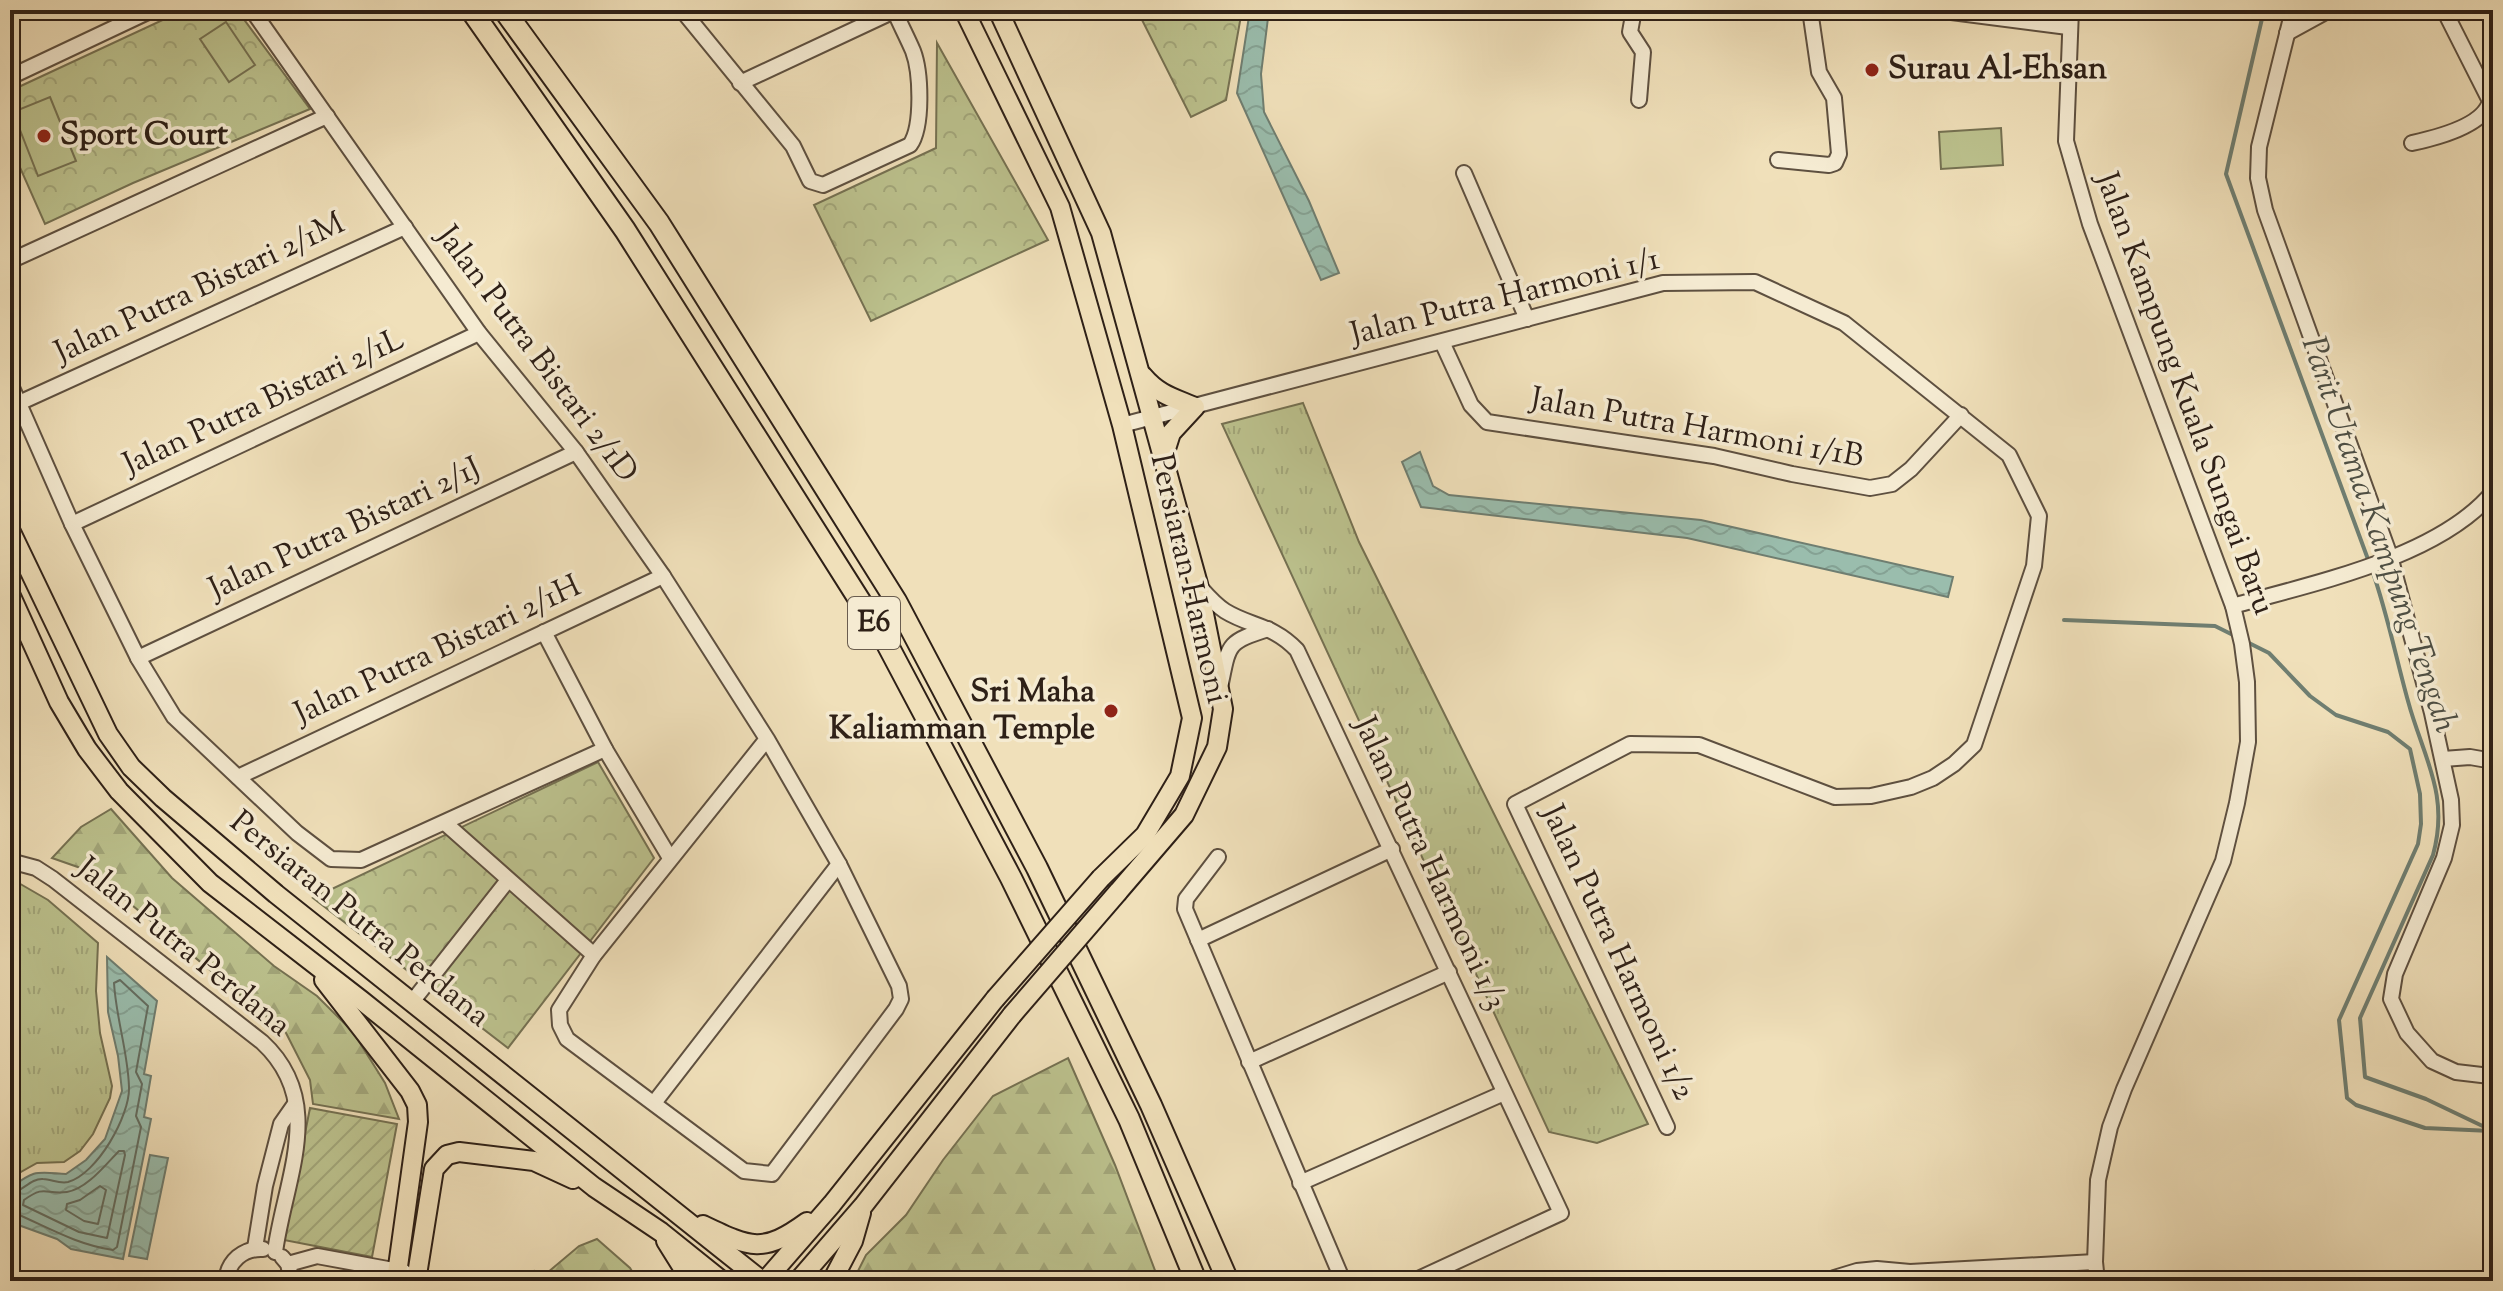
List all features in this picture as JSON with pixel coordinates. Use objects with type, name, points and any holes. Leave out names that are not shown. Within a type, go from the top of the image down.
[{"type":"highway","name":"E6","points":[[471,10],[625,230],[886,642],[1011,878],[1129,1119],[1196,1281]]},
{"type":"highway","name":"E6","points":[[504,10],[659,223],[896,601],[1037,868],[1151,1105],[1228,1281]]},
{"type":"main road","name":"Persiaran Harmoni","points":[[764,1281],[832,1204],[995,999],[1101,878],[1145,835],[1180,776],[1192,718],[1122,425],[1060,207],[964,10]]},
{"type":"main road","name":"Persiaran Harmoni","points":[[798,1281],[863,1206],[1012,1015],[1184,815],[1217,747],[1223,709],[1198,584],[1101,233],[998,10]]},
{"type":"main road","points":[[1138,371],[1155,390],[1195,407],[1171,433],[1164,455]]},
{"type":"main road","name":"Persiaran Putra Perdana","points":[[10,530],[108,734],[131,767],[276,894],[764,1281]]},
{"type":"main road","name":"Persiaran Putra Perdana","points":[[10,594],[59,702],[87,749],[119,791],[210,883],[594,1187],[661,1232],[722,1281]]},
{"type":"main road","points":[[310,962],[410,1091],[417,1105],[415,1151],[397,1276]]},
{"type":"main road","points":[[417,1278],[434,1169],[447,1155],[459,1152],[534,1161],[594,1187]]},
{"type":"main road","points":[[679,1214],[742,1242],[762,1245],[778,1242],[832,1204]]},
{"type":"main road","points":[[832,1281],[853,1241],[863,1206]]},
{"type":"main road","points":[[661,1232],[691,1281]]},
{"type":"street","points":[[10,77],[152,10]]},
{"type":"street","name":"Jalan Putra Bistari 2/1D","points":[[252,10],[479,333],[576,452],[663,576],[767,739],[839,864],[899,986],[901,999],[896,1009],[772,1174],[744,1171],[654,1103]]},
{"type":"street","points":[[682,10],[740,83],[793,146],[810,181],[823,185],[910,145],[917,129],[917,66],[894,11],[740,83]]},
{"type":"street","points":[[1634,10],[1630,32],[1643,52],[1639,100]]},
{"type":"street","points":[[1778,160],[1829,165],[1835,163],[1839,154],[1834,98],[1819,72],[1810,10]]},
{"type":"street","points":[[1936,10],[2068,27]]},
{"type":"street","name":"Jalan Kampung Kuala Sungai Baru","points":[[2071,10],[2066,141],[2093,234],[2233,606],[2247,682],[2248,742],[2223,861],[2110,1127],[2098,1180],[2097,1281]]},
{"type":"street","points":[[2293,10],[2259,147],[2258,178],[2265,210],[2385,559],[2443,759],[2451,800],[2452,825],[2444,858],[2395,974],[2391,999],[2407,1033],[2432,1061],[2456,1072],[2490,1076]]},
{"type":"street","points":[[2287,33],[2329,10]]},
{"type":"street","points":[[2412,143],[2470,123],[2482,116],[2489,106],[2490,101],[2444,10]]},
{"type":"street","points":[[10,261],[327,116]]},
{"type":"street","points":[[1464,173],[1527,319]]},
{"type":"street","name":"Jalan Putra Bistari 2/1M","points":[[19,403],[405,227]]},
{"type":"street","name":"Jalan Putra Harmoni 1/1","points":[[1122,425],[1663,283],[1755,282],[1844,323],[2009,455],[2039,516],[2034,566],[1974,745],[1954,764],[1933,778],[1911,787],[1871,796],[1835,797],[1699,745],[1630,744],[1515,804]]},
{"type":"street","name":"Jalan Putra Bistari 2/1L","points":[[72,524],[479,333]]},
{"type":"street","name":"Jalan Putra Harmoni 1/1B","points":[[1442,342],[1471,405],[1487,422],[1714,456],[1870,488],[1892,484],[1911,469],[1961,415]]},
{"type":"street","points":[[10,383],[72,524],[138,658],[174,717],[297,833],[331,859],[361,860],[605,749]]},
{"type":"street","name":"Jalan Putra Bistari 2/1J","points":[[138,658],[576,452]]},
{"type":"street","points":[[2233,606],[2356,570],[2438,536],[2463,521],[2493,492]]},
{"type":"street","name":"Jalan Putra Bistari 2/1H","points":[[238,777],[663,576]]},
{"type":"street","name":"Jalan Putra Harmoni 1/3","points":[[1198,584],[1212,601],[1228,613],[1282,635],[1297,650],[1561,1213],[1414,1281]]},
{"type":"street","name":"Persiaran Harmoni","points":[[1219,690],[1225,657],[1233,643],[1268,629]]},
{"type":"street","points":[[544,632],[605,749],[670,858]]},
{"type":"street","points":[[767,739],[594,955],[559,1010],[560,1025],[567,1039],[654,1103],[839,864]]},
{"type":"street","points":[[2443,759],[2470,757],[2493,761]]},
{"type":"street","name":"Jalan Putra Harmoni 1/2","points":[[1515,804],[1667,1127]]},
{"type":"street","points":[[445,823],[594,955]]},
{"type":"street","points":[[1198,940],[1392,849]]},
{"type":"street","points":[[1218,857],[1186,899],[1185,909],[1343,1281]]},
{"type":"street","name":"Jalan Putra Perdana","points":[[10,861],[36,868],[53,879],[262,1042],[291,1078],[300,1127],[275,1252]]},
{"type":"street","points":[[412,1002],[508,880]]},
{"type":"street","points":[[1249,1062],[1449,972]]},
{"type":"street","points":[[1300,1183],[1504,1093]]},
{"type":"street","points":[[255,1248],[265,1186],[281,1124],[295,1104]]},
{"type":"street","points":[[226,1281],[231,1264],[237,1257],[255,1248],[275,1252],[288,1264],[292,1281]]},
{"type":"street","points":[[288,1264],[317,1256],[417,1278]]},
{"type":"street","points":[[1834,1278],[1877,1269],[1910,1272],[2095,1262]]},
{"type":"green space","points":[[184,10],[237,10],[310,109],[133,183],[45,224],[10,145],[10,91]]},
{"type":"green space","points":[[1137,10],[1242,10],[1226,100],[1191,117]]},
{"type":"green space","name":"Sport Court","points":[[226,22],[255,65],[229,82],[200,39]]},
{"type":"green space","points":[[937,43],[1048,240],[871,321],[814,205],[936,148]]},
{"type":"green space","name":"Sport Court","points":[[50,97],[76,161],[38,176],[13,112]]},
{"type":"green space","points":[[2001,128],[2003,165],[1941,169],[1939,132]]},
{"type":"green space","points":[[1303,403],[1359,542],[1648,1124],[1597,1143],[1549,1132],[1222,424]]},
{"type":"green space","points":[[598,762],[654,858],[508,1048],[313,898]]},
{"type":"green space","points":[[111,809],[172,878],[274,966],[317,996],[353,1032],[385,1083],[399,1119],[313,1104],[310,1080],[286,1033],[92,872],[52,858],[81,827]]},
{"type":"green space","points":[[10,878],[48,900],[98,943],[96,991],[100,1033],[112,1086],[110,1098],[93,1134],[80,1151],[64,1162],[37,1163],[10,1178]]},
{"type":"green space","points":[[1068,1058],[1115,1165],[1159,1281],[853,1281],[866,1255],[906,1215],[943,1160],[993,1096]]},
{"type":"green space","points":[[310,1108],[397,1124],[372,1257],[284,1240]]},
{"type":"green space","points":[[597,1239],[630,1268],[638,1281],[536,1281],[535,1271],[547,1273],[579,1246]]},
{"type":"water","points":[[1250,10],[1269,10],[1261,74],[1264,112],[1309,201],[1339,273],[1321,280],[1237,93]]},
{"type":"water","points":[[1420,452],[1433,486],[1449,495],[1701,520],[1953,577],[1948,597],[1687,538],[1421,507],[1402,462]]},
{"type":"water","points":[[107,957],[157,1001],[144,1074],[151,1076],[144,1117],[151,1119],[123,1259],[71,1249],[57,1239],[10,1222],[10,1188],[36,1173],[66,1174],[86,1160],[105,1139],[122,1091],[108,1012]]},
{"type":"water","points":[[150,1155],[168,1158],[147,1259],[129,1256]]},
{"type":"waterway","name":"Parit Utama Kampung Tengah","points":[[2264,10],[2226,174],[2369,562]]},
{"type":"waterway","name":"Parit Utama Kampung Tengah","points":[[2372,570],[2437,794],[2438,813],[2433,855],[2360,1018],[2365,1077],[2426,1099],[2493,1131]]},
{"type":"waterway","points":[[2064,620],[2215,626],[2237,637]]},
{"type":"waterway","points":[[2245,641],[2269,653],[2310,696],[2336,715],[2388,732],[2410,749],[2420,794],[2418,844],[2339,1020],[2347,1098],[2356,1105],[2425,1128],[2491,1131]]},
{"type":"place","name":"Surau Al-Ehsan","points":[[1872,70]]},
{"type":"place","name":"Sport Court","points":[[44,136]]},
{"type":"place","name":"Sri Maha Kaliamman Temple","points":[[1111,711]]}]
